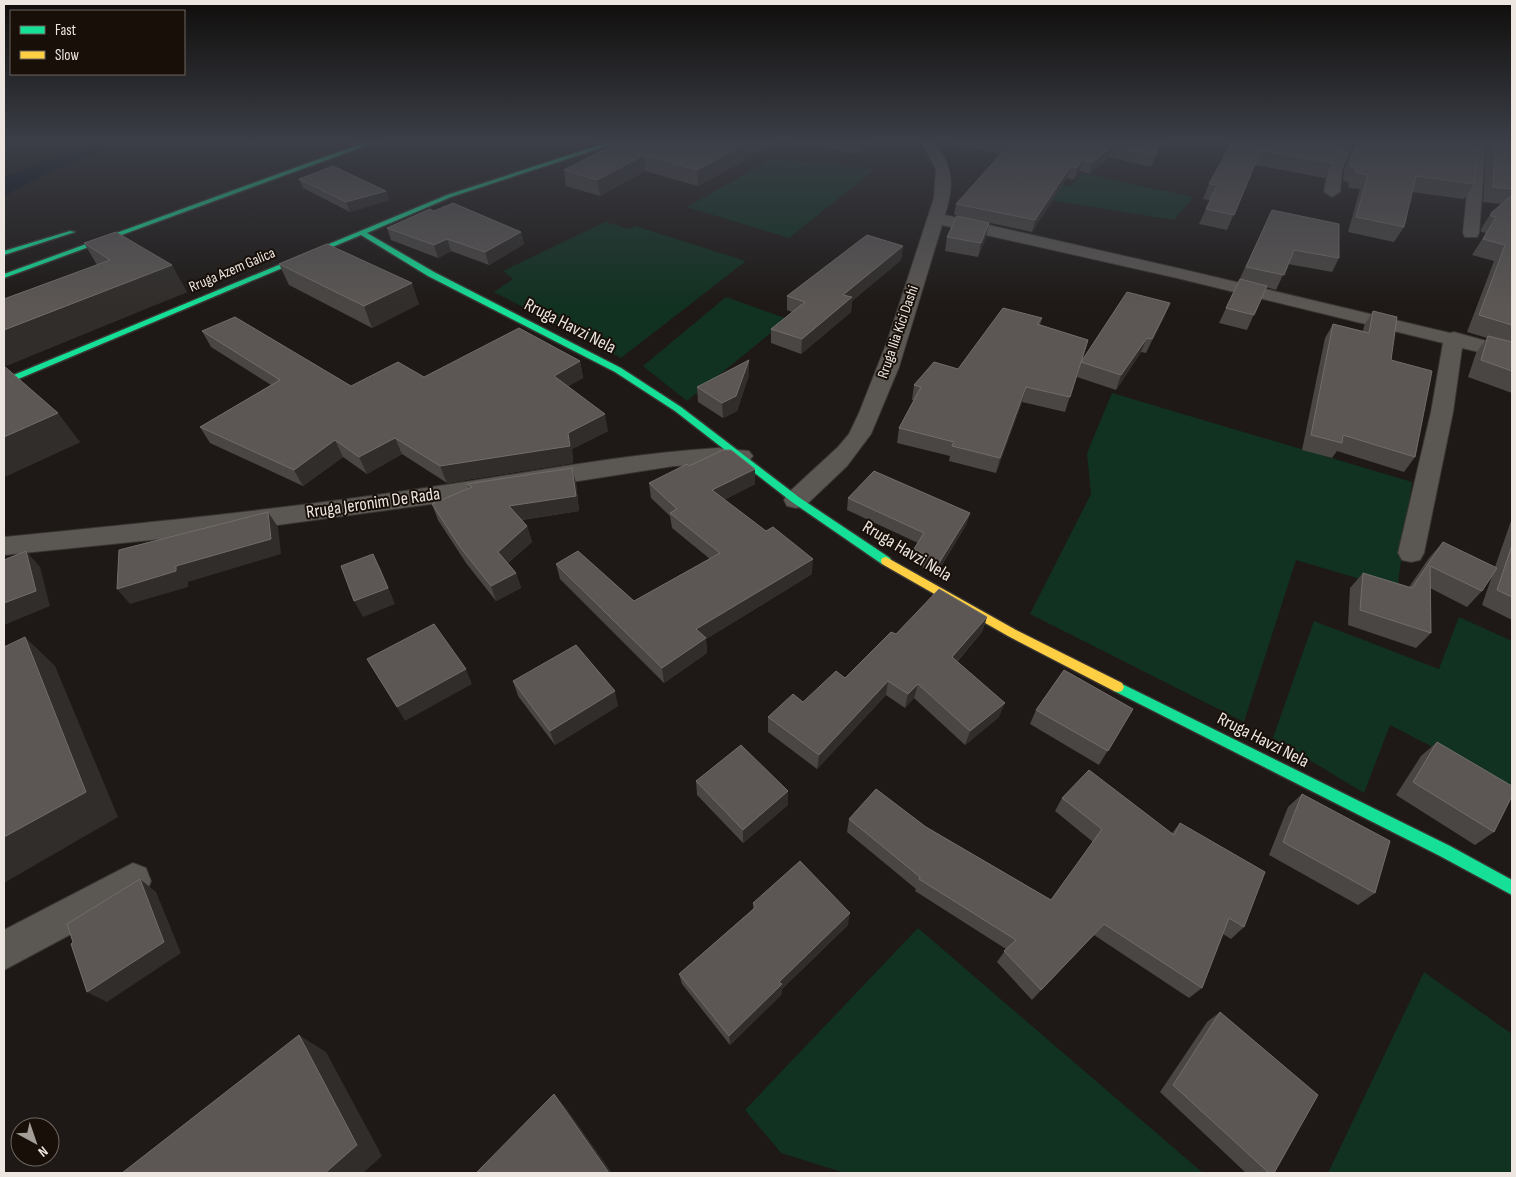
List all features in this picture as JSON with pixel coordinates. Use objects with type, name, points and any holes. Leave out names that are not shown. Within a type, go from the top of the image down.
[{"type":"main road","points":[[4,276],[221,197]]},
{"type":"main road","name":"Rruga Azem Galica","points":[[4,382],[361,232],[452,197]]},
{"type":"main road","points":[[4,282],[65,259],[162,218]]},
{"type":"main road","points":[[4,253],[84,230],[4,259]]},
{"type":"main road","name":"Rruga Havzi Nela","points":[[361,232],[431,274],[618,370],[678,409],[796,500],[872,553],[1012,633],[1436,847],[1512,888]]},
{"type":"street","name":"Rruga Ilia Kici Dashi","points":[[796,500],[837,463],[859,435],[878,390],[906,312],[941,197]]},
{"type":"street","points":[[1470,233],[1474,197]]},
{"type":"street","points":[[935,218],[1454,338],[1512,354]]},
{"type":"street","points":[[1411,553],[1442,412],[1454,338]]},
{"type":"street","name":"Rruga Jeronim De Rada","points":[[4,546],[220,524],[434,495],[674,458],[718,454],[740,456]]},
{"type":"street","points":[[4,950],[133,881]]},
{"type":"green space","points":[[705,197],[840,197],[789,238],[687,207]]},
{"type":"green space","points":[[1030,197],[1193,197],[1174,220]]},
{"type":"green space","points":[[605,222],[630,229],[635,226],[746,261],[621,358],[494,292],[513,279],[503,271]]},
{"type":"green space","points":[[726,297],[788,319],[687,401],[643,366]]},
{"type":"green space","points":[[1112,393],[1412,482],[1397,590],[1296,560],[1244,722],[1030,614],[1091,494],[1087,453]]},
{"type":"green space","points":[[1459,617],[1512,641],[1512,788],[1390,725],[1364,793],[1273,738],[1314,621],[1439,669]]},
{"type":"green space","points":[[918,928],[1203,1173],[845,1173],[781,1153],[745,1110]]},
{"type":"green space","points":[[1424,972],[1512,1034],[1512,1173],[1328,1173]]},
{"type":"building","points":[[336,197],[364,197],[346,202]]},
{"type":"building","points":[[962,197],[1050,197],[1035,220],[956,204]]},
{"type":"building","points":[[1212,197],[1242,197],[1234,215],[1206,209]]},
{"type":"building","points":[[1362,197],[1411,197],[1404,227],[1356,217]]},
{"type":"building","points":[[1512,197],[1512,325],[1479,315],[1505,245],[1483,239],[1496,217],[1491,216],[1491,213]]},
{"type":"building","points":[[453,203],[521,232],[485,252],[447,239],[434,245],[387,228],[430,209],[434,211]]},
{"type":"building","points":[[1272,210],[1339,224],[1339,258],[1294,250],[1284,275],[1246,267]]},
{"type":"building","points":[[957,216],[989,223],[981,243],[947,237]]},
{"type":"building","points":[[116,232],[172,265],[4,330],[4,299],[110,260],[84,243]]},
{"type":"building","points":[[867,235],[903,246],[843,295],[852,297],[802,339],[771,329],[805,302],[787,296]]},
{"type":"building","points":[[327,244],[412,283],[364,306],[279,264]]},
{"type":"building","points":[[1240,279],[1267,286],[1254,315],[1226,308]]},
{"type":"building","points":[[1127,292],[1170,303],[1152,339],[1147,338],[1121,375],[1081,362]]},
{"type":"building","points":[[1003,308],[1042,318],[1037,324],[1088,340],[1070,397],[1026,387],[1000,458],[952,446],[954,442],[899,428],[921,387],[914,385],[934,362],[958,369]]},
{"type":"building","points":[[1373,311],[1397,317],[1391,360],[1432,371],[1415,457],[1343,435],[1342,443],[1311,435],[1333,324],[1369,333]]},
{"type":"building","points":[[235,317],[351,386],[398,362],[424,377],[519,328],[580,361],[554,376],[605,414],[568,433],[570,446],[440,466],[395,438],[359,457],[335,440],[294,470],[200,427],[280,380],[202,331]]},
{"type":"building","points":[[1488,336],[1512,342],[1512,371],[1481,360]]},
{"type":"building","points":[[749,360],[736,396],[722,403],[697,387]]},
{"type":"building","points":[[4,366],[58,413],[4,437]]},
{"type":"building","points":[[723,450],[731,450],[755,469],[712,490],[766,531],[773,527],[813,559],[696,629],[706,638],[662,668],[556,564],[578,551],[634,601],[720,553],[670,513],[677,509],[649,483],[687,464],[689,466]]},
{"type":"building","points":[[572,468],[576,496],[509,506],[527,526],[498,552],[516,573],[491,586],[460,547],[432,504],[472,487],[467,484]]},
{"type":"building","points":[[874,471],[970,513],[939,563],[914,549],[924,533],[848,498]]},
{"type":"building","points":[[268,512],[271,539],[176,566],[176,571],[117,589],[119,550]]},
{"type":"building","points":[[1443,542],[1497,568],[1482,591],[1430,566],[1431,633],[1360,610],[1363,573],[1412,588]]},
{"type":"building","points":[[1512,545],[1512,597],[1497,590]]},
{"type":"building","points":[[26,551],[36,591],[4,603],[4,560]]},
{"type":"building","points":[[373,554],[388,588],[354,601],[341,566]]},
{"type":"building","points":[[939,589],[987,617],[952,657],[1005,703],[970,731],[918,684],[908,694],[888,681],[819,755],[768,717],[793,694],[803,702],[836,671],[845,678],[891,632],[896,634]]},
{"type":"building","points":[[434,624],[466,669],[397,707],[367,659]]},
{"type":"building","points":[[25,637],[86,792],[4,837],[4,647]]},
{"type":"building","points":[[576,645],[615,691],[550,731],[513,681]]},
{"type":"building","points":[[1064,670],[1133,709],[1108,751],[1036,710]]},
{"type":"building","points":[[1437,742],[1512,786],[1512,796],[1494,832],[1413,782]]},
{"type":"building","points":[[741,745],[788,791],[743,830],[696,781]]},
{"type":"building","points":[[1089,770],[1174,835],[1180,823],[1265,872],[1244,927],[1229,918],[1202,988],[1104,924],[1041,990],[1004,951],[1016,940],[919,879],[920,877],[849,819],[876,789],[926,827],[1051,900],[1102,829],[1062,798]]},
{"type":"building","points":[[1302,794],[1390,841],[1375,893],[1283,842]]},
{"type":"building","points":[[800,861],[850,913],[779,982],[782,984],[729,1036],[679,974],[756,907],[753,903]]},
{"type":"building","points":[[140,879],[164,942],[87,992],[71,944],[73,942],[67,924]]},
{"type":"building","points":[[1220,1012],[1318,1095],[1274,1173],[1269,1173],[1173,1085]]},
{"type":"building","points":[[299,1035],[357,1145],[325,1173],[122,1173]]},
{"type":"building","points":[[554,1094],[609,1173],[476,1173]]},
{"type":"traffic: fast","points":[[4,276],[222,197]]},
{"type":"traffic: fast","points":[[4,382],[447,197]]},
{"type":"traffic: fast","points":[[4,253],[72,232]]},
{"type":"traffic: fast","points":[[361,232],[431,274],[618,370],[678,409],[796,500],[886,561]]},
{"type":"traffic: fast","points":[[1118,687],[1445,851],[1512,888]]},
{"type":"traffic: slow","points":[[886,561],[1012,633],[1118,687]]}]
